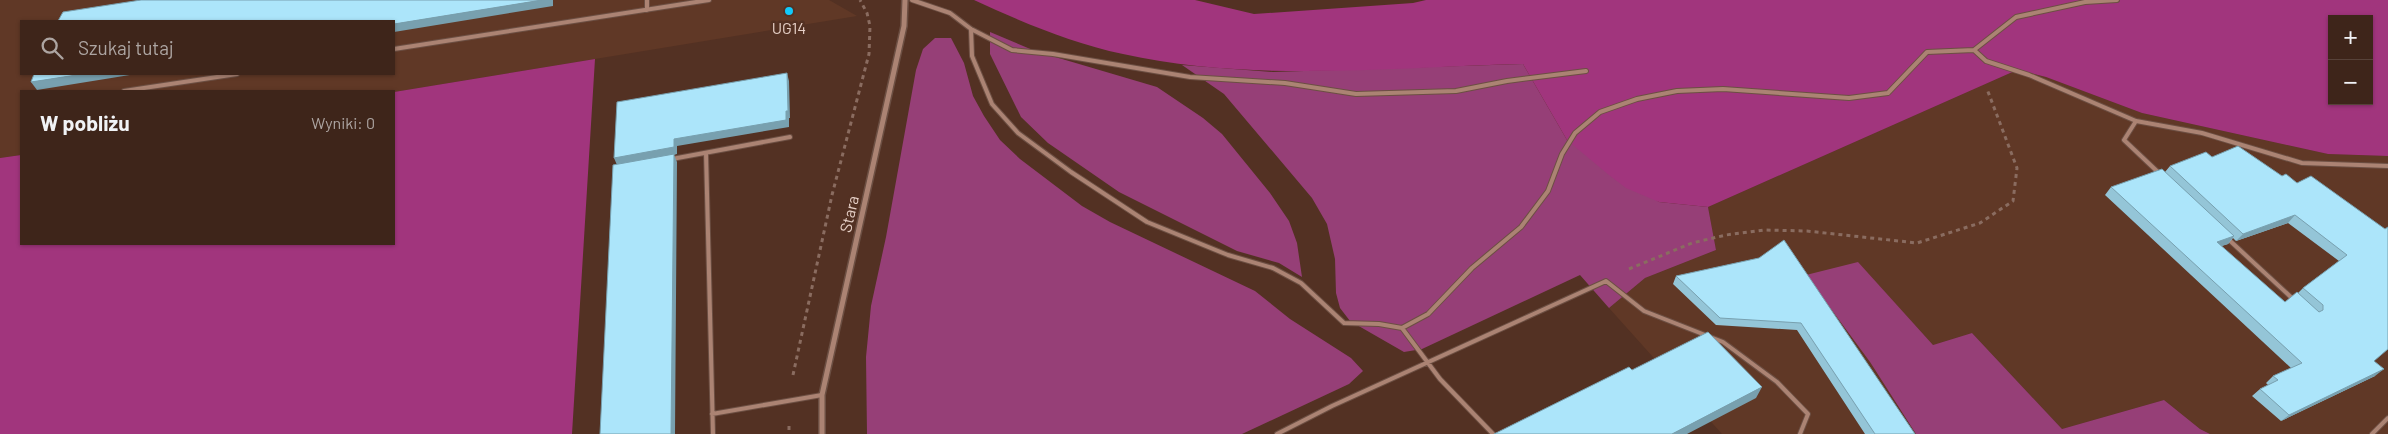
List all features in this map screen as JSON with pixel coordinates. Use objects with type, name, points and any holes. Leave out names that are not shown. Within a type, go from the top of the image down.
[{"type":"street","name":"Stara","points":[[822,434],[822,395],[904,26],[905,0]]},
{"type":"lane","points":[[647,0],[647,10]]},
{"type":"lane","points":[[395,49],[709,0]]},
{"type":"lane","points":[[912,0],[950,13],[971,29],[1012,50],[1190,77],[1284,83],[1356,94],[1456,91],[1586,71]]},
{"type":"lane","points":[[971,29],[972,56],[992,104],[1018,133],[1071,172],[1147,222],[1228,255],[1273,268],[1294,279],[1344,323],[1379,324],[1402,328],[1428,314],[1472,268],[1521,227],[1548,191],[1562,154],[1575,132],[1600,112],[1637,99],[1677,91],[1723,89],[1849,98],[1888,93],[1927,52],[1974,50],[2016,17],[2085,2],[2117,0]]},
{"type":"lane","points":[[1974,50],[1986,61],[2029,75],[2136,121],[2202,132],[2302,163],[2388,166]]},
{"type":"lane","points":[[131,90],[229,75]]},
{"type":"lane","points":[[2136,121],[2124,140],[2163,178]]},
{"type":"lane","points":[[670,159],[790,137]]},
{"type":"lane","points":[[706,153],[713,434]]},
{"type":"lane","points":[[2225,236],[2297,302]]},
{"type":"lane","points":[[1277,434],[1332,406],[1606,281],[1644,310],[1723,342],[1777,382],[1808,414],[1800,434]]},
{"type":"lane","points":[[1402,328],[1440,379],[1493,434]]},
{"type":"lane","points":[[712,414],[822,395]]},
{"type":"lane","points":[[2372,434],[2388,418]]},
{"type":"path","points":[[789,434],[793,374],[832,194],[869,54],[872,33],[869,18],[860,0]]},
{"type":"path","points":[[1606,281],[1652,258],[1692,243],[1726,235],[1764,230],[1807,231],[1916,242],[1980,223],[2013,201],[2018,168],[1993,101],[1980,74],[1986,61]]},
{"type":"shaded area","points":[[0,0],[829,0],[857,16],[395,92],[395,90],[20,90],[20,155],[0,158]]},
{"type":"shaded area","points":[[974,0],[1195,0],[1254,14],[1413,3],[1426,0],[2388,0],[2388,156],[2328,154],[2142,113],[2046,77],[2017,70],[1708,207],[1659,202],[1626,188],[1609,175],[1567,140],[1523,64],[1322,71],[1222,68],[1172,63],[1123,54],[1085,44],[1029,24]]},
{"type":"shaded area","points":[[990,32],[1035,51],[1157,87],[1203,118],[1222,134],[1270,193],[1289,221],[1297,243],[1302,277],[1279,263],[1237,251],[1119,192],[1048,143],[1021,117],[990,54]]},
{"type":"shaded area","points":[[935,38],[951,38],[964,63],[973,96],[984,116],[1000,140],[1020,159],[1082,206],[1110,222],[1255,291],[1290,319],[1351,358],[1363,371],[1349,384],[1242,434],[867,434],[866,357],[871,306],[886,237],[916,70],[923,49]]},
{"type":"shaded area","points":[[595,59],[572,434],[0,434],[0,158],[20,155],[20,245],[395,245],[395,92]]},
{"type":"shaded area","points":[[1523,64],[1567,140],[1659,202],[1708,207],[1716,250],[1645,278],[1609,308],[1580,275],[1422,349],[1404,352],[1350,321],[1340,308],[1336,293],[1335,259],[1327,224],[1312,198],[1224,94],[1182,65],[1273,72]]},
{"type":"shaded area","points":[[2017,70],[2046,77],[2142,113],[2328,154],[2388,156],[2388,434],[2210,434],[2200,429],[2164,400],[2062,429],[1972,333],[1933,345],[1857,262],[1870,362],[1916,434],[1722,434],[1609,308],[1645,278],[1716,250],[1708,207]]},
{"type":"shaded area","points":[[1858,262],[1933,345],[1972,333],[2062,429],[2164,400],[2200,429],[2210,434],[1916,434],[1870,362],[1806,275]]},
{"type":"building","points":[[141,0],[542,0],[395,24],[395,20],[59,20],[63,12]]},
{"type":"building","points":[[787,73],[788,111],[786,111],[786,120],[674,139],[674,147],[614,158],[617,102]]},
{"type":"building","points":[[34,75],[76,75],[31,82]]},
{"type":"building","points":[[2238,146],[2282,176],[2286,174],[2297,183],[2311,176],[2385,229],[2388,227],[2388,349],[2374,361],[2384,369],[2289,415],[2260,389],[2278,380],[2273,376],[2302,363],[2111,187],[2162,169],[2234,236],[2217,242],[2285,302],[2297,292],[2319,312],[2323,310],[2323,305],[2303,288],[2347,255],[2295,215],[2243,234],[2170,166],[2206,152],[2212,157]]},
{"type":"building","points":[[674,154],[671,434],[600,434],[613,165]]},
{"type":"building","points":[[1784,240],[1915,434],[1875,434],[1801,323],[1720,318],[1676,276],[1759,258]]},
{"type":"building","points":[[1708,332],[1762,387],[1672,434],[1494,434],[1629,367],[1632,370]]},
{"type":"place","name":"UG14","points":[[789,11]]}]
